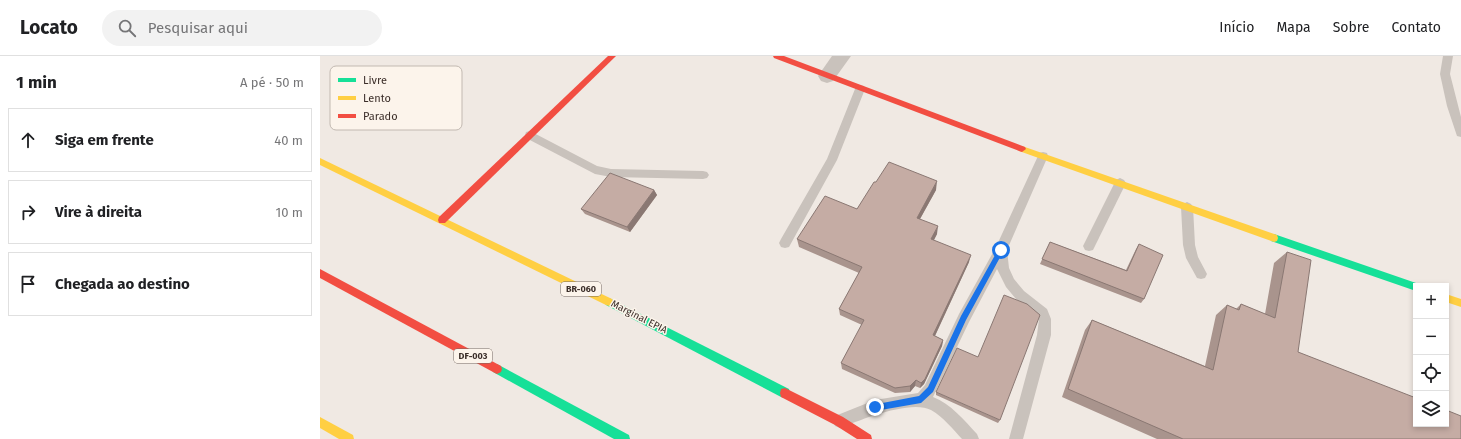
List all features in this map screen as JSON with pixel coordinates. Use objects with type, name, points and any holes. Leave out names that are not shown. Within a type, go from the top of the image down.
[{"type":"main road","points":[[442,220],[612,56]]},
{"type":"main road","points":[[777,56],[860,90],[1413,286]]},
{"type":"main road","name":"Marginal EPIA","points":[[320,161],[637,316],[839,421],[867,439]]},
{"type":"main road","name":"DF-003","points":[[320,273],[626,439]]},
{"type":"main road","points":[[1449,299],[1461,303]]},
{"type":"main road","points":[[320,422],[349,439]]},
{"type":"street","points":[[827,76],[842,56]]},
{"type":"lane","points":[[1448,56],[1445,74],[1452,106],[1461,133]]},
{"type":"lane","points":[[785,243],[832,160],[860,90]]},
{"type":"lane","points":[[530,135],[595,170],[611,173],[703,175]]},
{"type":"lane","points":[[921,399],[930,390],[964,318],[1001,250],[1043,156]]},
{"type":"lane","points":[[1089,246],[1120,183]]},
{"type":"lane","points":[[1187,207],[1188,245],[1192,258],[1201,274]]},
{"type":"lane","points":[[1001,250],[1003,268],[1010,283],[1020,295],[1042,313],[1045,319],[1044,335],[1016,439]]},
{"type":"lane","points":[[839,421],[875,407],[921,399],[936,405],[949,415],[972,439]]},
{"type":"building","points":[[889,162],[937,181],[917,218],[938,226],[931,239],[971,255],[933,335],[943,340],[925,379],[921,383],[916,380],[910,386],[895,388],[841,363],[864,320],[839,309],[862,267],[797,239],[825,196],[857,209]]},
{"type":"building","points":[[610,173],[654,190],[627,227],[581,209]]},
{"type":"building","points":[[1050,242],[1127,271],[1139,244],[1163,255],[1144,299],[1042,259]]},
{"type":"building","points":[[1287,252],[1311,260],[1298,352],[1413,397],[1413,427],[1449,427],[1449,411],[1461,416],[1461,439],[1183,439],[1068,389],[1092,320],[1213,370],[1227,305],[1239,310],[1241,304],[1275,318]]},
{"type":"building","points":[[1004,295],[1027,304],[1040,315],[1000,420],[936,392],[957,348],[978,357]]},
{"type":"traffic: fast","points":[[1274,238],[1413,286]]},
{"type":"traffic: fast","points":[[609,302],[785,393]]},
{"type":"traffic: fast","points":[[497,369],[625,439]]},
{"type":"traffic: slow","points":[[1022,149],[1274,238]]},
{"type":"traffic: slow","points":[[320,161],[609,302]]},
{"type":"traffic: slow","points":[[1449,299],[1461,303]]},
{"type":"traffic: slow","points":[[320,422],[349,439]]},
{"type":"traffic: jam","points":[[442,220],[612,56]]},
{"type":"traffic: jam","points":[[777,56],[1022,149]]},
{"type":"traffic: jam","points":[[320,273],[497,369]]},
{"type":"traffic: jam","points":[[785,393],[839,421],[867,439]]},
{"type":"route","points":[[875,407],[921,399],[930,390],[964,318],[1001,250]]}]
